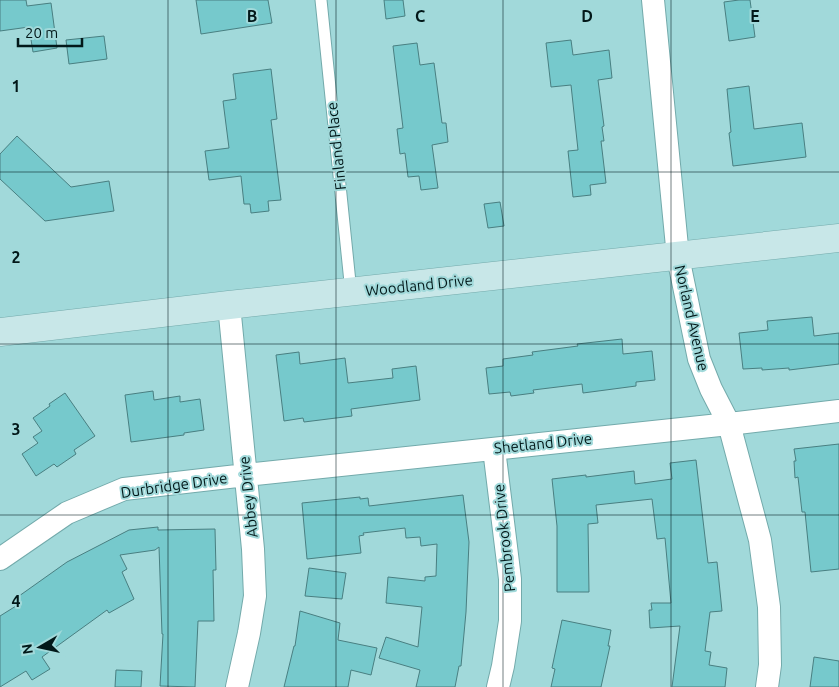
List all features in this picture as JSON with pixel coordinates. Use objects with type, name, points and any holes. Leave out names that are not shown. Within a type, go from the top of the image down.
[{"type":"main road","name":"Woodland Drive","points":[[0,332],[839,238]]},
{"type":"street","name":"Norland Avenue","points":[[654,0],[678,256],[699,359],[711,389],[729,424],[760,540],[770,607],[770,665],[767,687]]},
{"type":"street","name":"Abbey Drive","points":[[229,305],[253,549],[255,596],[237,687]]},
{"type":"street","name":"Shetland Drive","points":[[246,475],[729,424],[839,410]]},
{"type":"street","name":"Pembrook Drive","points":[[494,449],[510,579],[510,621],[498,687]]},
{"type":"street","name":"Durbridge Drive","points":[[0,559],[67,512],[124,489],[246,475]]},
{"type":"lane","name":"Finland Place","points":[[321,0],[351,292]]},
{"type":"building","points":[[0,0],[26,0],[27,6],[51,3],[57,48],[33,52],[29,27],[0,31]]},
{"type":"building","points":[[196,0],[268,0],[272,23],[201,34]]},
{"type":"building","points":[[384,0],[403,0],[405,16],[386,19]]},
{"type":"building","points":[[750,0],[755,37],[729,41],[724,2]]},
{"type":"building","points":[[104,36],[107,59],[69,64],[66,40]]},
{"type":"building","points":[[571,40],[573,55],[609,50],[612,78],[598,80],[604,126],[602,127],[604,141],[601,141],[606,183],[590,185],[591,195],[573,197],[568,151],[578,150],[571,85],[551,87],[546,43]]},
{"type":"building","points":[[417,43],[420,65],[434,63],[442,123],[446,123],[448,142],[432,145],[438,188],[421,190],[419,176],[408,177],[405,153],[400,154],[397,129],[403,128],[393,46]]},
{"type":"building","points":[[271,69],[277,119],[271,120],[281,200],[268,201],[269,211],[251,213],[250,204],[244,204],[241,176],[209,180],[205,151],[229,148],[223,101],[236,99],[233,74]]},
{"type":"building","points":[[749,86],[754,129],[802,123],[806,157],[733,166],[727,89]]},
{"type":"building","points":[[17,136],[71,187],[109,181],[114,211],[45,221],[0,179],[0,154]]},
{"type":"building","points":[[500,202],[504,226],[488,228],[484,204]]},
{"type":"building","points":[[812,317],[814,336],[839,333],[839,364],[789,370],[789,368],[743,369],[739,333],[768,330],[767,321]]},
{"type":"building","points":[[622,339],[623,354],[652,351],[655,380],[636,382],[636,386],[583,393],[582,384],[533,390],[534,393],[511,396],[510,392],[489,394],[486,368],[503,366],[503,359],[533,355],[532,352],[578,346],[577,344]]},
{"type":"building","points":[[299,352],[300,364],[345,358],[348,383],[393,378],[392,369],[416,366],[420,400],[351,409],[352,416],[304,422],[303,418],[284,421],[276,355]]},
{"type":"building","points":[[153,391],[154,400],[180,396],[180,402],[200,399],[204,430],[184,433],[184,435],[131,442],[125,395]]},
{"type":"building","points":[[65,393],[95,436],[74,450],[76,454],[57,467],[54,464],[36,476],[22,454],[38,443],[33,437],[42,431],[33,418]]},
{"type":"building","points":[[839,444],[839,569],[811,572],[805,512],[802,512],[798,477],[795,478],[794,461],[796,461],[794,449]]},
{"type":"building","points":[[696,460],[708,563],[717,562],[722,611],[710,612],[705,651],[711,652],[709,665],[727,668],[725,687],[672,687],[680,626],[650,628],[649,610],[652,610],[651,603],[671,603],[665,538],[657,539],[652,499],[596,505],[598,523],[588,524],[589,592],[557,592],[557,526],[552,479],[634,471],[635,484],[672,479],[670,463]]},
{"type":"building","points":[[463,495],[469,542],[466,612],[461,666],[459,666],[455,687],[416,687],[420,670],[379,658],[386,637],[418,647],[422,607],[386,603],[388,577],[425,581],[425,577],[436,576],[437,544],[421,546],[420,537],[406,538],[405,528],[363,533],[364,535],[359,536],[361,553],[307,559],[302,503],[360,497],[360,499],[368,498],[369,506]]},
{"type":"building","points":[[158,527],[158,530],[215,529],[216,570],[213,570],[214,621],[198,621],[195,687],[160,686],[163,634],[159,547],[155,550],[120,555],[127,569],[122,572],[134,599],[109,613],[107,610],[42,657],[50,669],[32,680],[26,671],[0,687],[0,616],[16,606],[12,601],[67,562],[129,530]]},
{"type":"building","points":[[309,568],[346,573],[342,599],[305,596]]},
{"type":"building","points":[[300,611],[340,623],[338,640],[377,648],[371,675],[351,670],[348,687],[284,687],[295,646]]},
{"type":"building","points":[[562,620],[611,630],[608,646],[610,646],[601,687],[551,687],[555,669],[552,668]]},
{"type":"building","points":[[814,657],[839,661],[839,687],[810,687]]},
{"type":"building","points":[[116,670],[142,671],[141,687],[115,687]]}]
